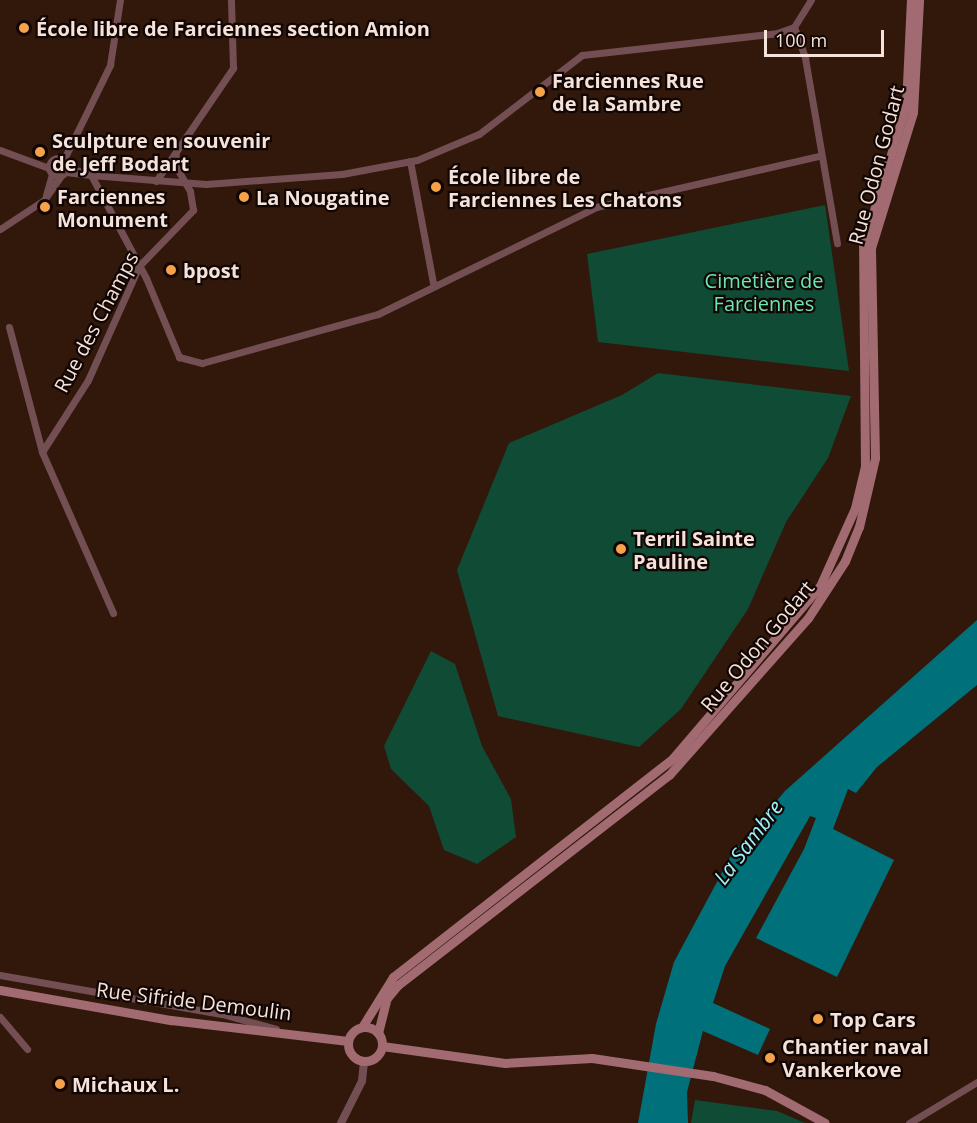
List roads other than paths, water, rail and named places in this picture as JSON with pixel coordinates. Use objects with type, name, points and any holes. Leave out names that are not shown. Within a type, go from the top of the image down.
[{"type":"main road","name":"Rue Odon Godart","points":[[362,1027],[393,977],[673,758],[820,586],[855,508],[865,466],[863,246],[906,105],[911,0]]},
{"type":"main road","name":"Rue Odon Godart","points":[[378,1033],[387,998],[398,985],[669,776],[808,618],[844,561],[859,527],[875,458],[871,248],[913,112],[919,0]]},
{"type":"main road","name":"Rue Sifride Demoulin","points":[[0,990],[171,1020],[276,1029],[348,1041]]},
{"type":"main road","points":[[362,1027],[378,1033],[382,1046],[378,1055],[364,1061],[351,1054],[348,1041],[362,1027]]},
{"type":"main road","points":[[382,1046],[505,1063],[592,1058],[713,1076],[765,1090],[825,1123]]},
{"type":"street","points":[[0,229],[44,200],[65,172],[64,159],[110,65],[120,0]]},
{"type":"street","points":[[156,181],[233,68],[231,0]]},
{"type":"street","points":[[794,27],[811,0]]},
{"type":"street","points":[[794,27],[805,58],[819,156],[837,243]]},
{"type":"street","points":[[0,150],[50,171],[156,181],[186,183],[342,174],[410,161],[479,134],[582,55],[794,27]]},
{"type":"street","name":"Rue des Champs","points":[[42,452],[88,380],[139,266],[188,220],[193,199],[176,165],[176,152]]},
{"type":"street","points":[[91,175],[139,266],[179,357],[202,363],[378,314],[433,283],[596,207],[819,156]]},
{"type":"street","points":[[44,200],[52,160],[64,159]]},
{"type":"street","points":[[410,161],[433,283]]},
{"type":"street","points":[[9,327],[42,452],[113,613]]},
{"type":"street","points":[[0,975],[222,1014],[276,1029]]},
{"type":"street","points":[[0,1017],[27,1049]]},
{"type":"street","points":[[341,1123],[362,1081],[364,1061]]},
{"type":"street","points":[[909,1123],[977,1082]]},
{"type":"water","name":"La Sambre","points":[[977,620],[977,685],[877,767],[856,793],[848,789],[833,829],[894,860],[837,977],[756,938],[804,849],[816,818],[810,816],[725,966],[713,1003],[770,1029],[758,1055],[703,1031],[687,1092],[688,1123],[638,1123],[656,1024],[674,962],[733,852],[785,791]]},
{"type":"place","name":"École libre de Farciennes section Amion","points":[[24,28]]},
{"type":"place","name":"Farciennes Rue de la Sambre","points":[[540,92]]},
{"type":"place","name":"Sculpture en souvenir de Jeff Bodart","points":[[40,152]]},
{"type":"place","name":"École libre de Farciennes Les Chatons","points":[[436,187]]},
{"type":"place","name":"La Nougatine","points":[[244,197]]},
{"type":"place","name":"Farciennes Monument","points":[[45,207]]},
{"type":"place","name":"bpost","points":[[171,270]]},
{"type":"place","name":"Terril Sainte Pauline","points":[[621,549]]},
{"type":"place","name":"Top Cars","points":[[818,1019]]},
{"type":"place","name":"Chantier naval Vankerkove","points":[[770,1058]]},
{"type":"place","name":"Michaux L.","points":[[60,1084]]},
{"type":"park label","name":"Cimetière de Farciennes","points":[[764,292]]}]
